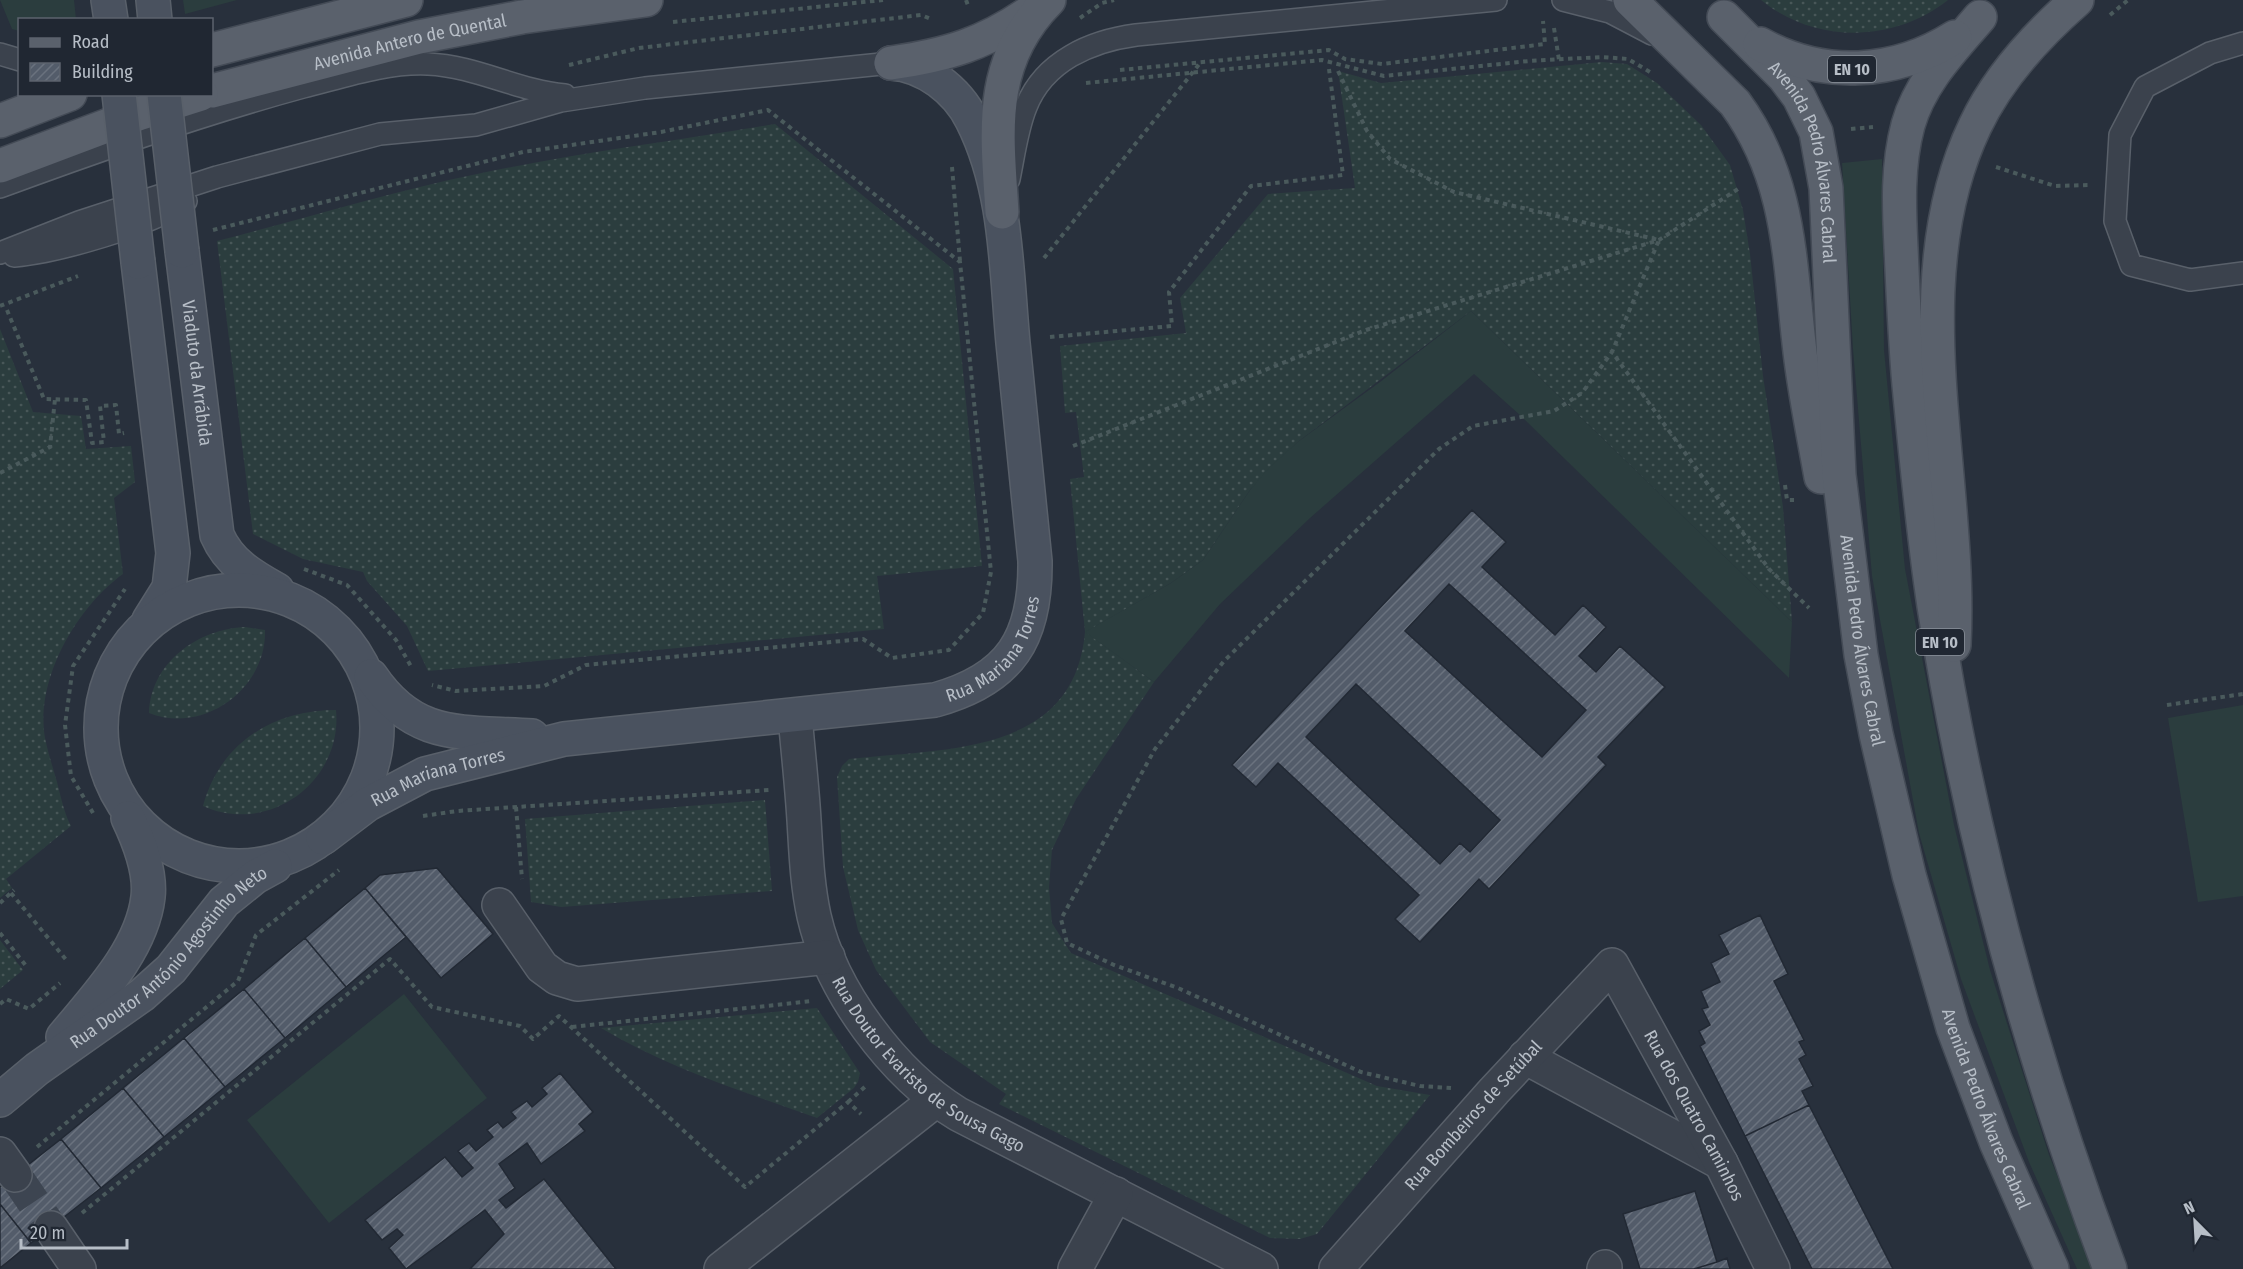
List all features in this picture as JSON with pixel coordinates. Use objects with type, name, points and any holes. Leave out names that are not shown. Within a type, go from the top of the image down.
[{"type":"main road","points":[[213,50],[406,0]]},
{"type":"main road","points":[[891,63],[947,54],[983,40],[1049,0]]},
{"type":"main road","points":[[1002,212],[998,126],[1003,79],[1016,43],[1029,22],[1049,0]]},
{"type":"main road","points":[[1630,0],[1735,102],[1749,122],[1773,172],[1781,199],[1793,278],[1809,413],[1822,478],[1854,607]]},
{"type":"main road","points":[[1961,749],[1953,664],[1957,587],[1940,376],[1939,287],[1943,228],[1956,180],[1975,126],[2013,66],[2033,42],[2078,0]]},
{"type":"main road","name":"EN 10","points":[[1713,6],[1748,36],[1779,54],[1811,64],[1850,69],[1888,66],[1919,57],[1957,37],[1991,6]]},
{"type":"main road","name":"Avenida Pedro Álvares Cabral","points":[[1713,6],[1784,77],[1799,96],[1816,132],[1826,188],[1839,475],[1854,607],[1891,804],[1953,1028],[1980,1101],[2052,1269]]},
{"type":"main road","name":"EN 10","points":[[1991,6],[1932,75],[1920,96],[1907,131],[1899,180],[1907,360],[1923,523],[1934,606],[1961,749],[2022,1002],[2054,1107],[2110,1269]]},
{"type":"main road","name":"Avenida Antero de Quental","points":[[213,92],[419,37],[532,15],[654,12]]},
{"type":"main road","points":[[0,120],[65,96]]},
{"type":"main road","points":[[0,166],[138,114],[195,96]]},
{"type":"street","points":[[108,0],[111,18]]},
{"type":"street","points":[[153,0],[155,18]]},
{"type":"street","name":"Rua Mariana Torres","points":[[313,844],[368,804],[425,774],[564,739],[914,704],[970,689],[1004,664],[1026,630],[1033,609],[1035,561],[1002,212],[980,137],[962,104],[923,70],[910,64],[891,63]]},
{"type":"street","points":[[119,96],[173,564],[169,588],[162,602],[133,640],[111,677],[101,722],[106,806],[137,822],[156,839],[199,861],[245,866],[281,860],[313,844],[341,822],[355,803],[374,762],[377,712],[369,679],[358,656],[335,628],[307,607],[266,593],[243,590],[218,592],[171,608],[150,623],[133,640]]},
{"type":"street","name":"Viaduto da Arrábida","points":[[164,96],[193,242],[217,536],[226,552],[240,567],[307,607]]},
{"type":"street","name":"Rua Mariana Torres","points":[[358,656],[386,696],[401,712],[422,723],[444,729],[564,739]]},
{"type":"street","name":"Rua Doutor Evaristo de Sousa Gago","points":[[795,716],[808,879],[814,918],[828,957],[864,1021],[879,1041],[936,1100],[978,1126],[1261,1269]]},
{"type":"street","name":"Rua Doutor António Agostinho Neto","points":[[37,1069],[111,979],[125,958],[148,897],[144,858],[106,806]]},
{"type":"street","name":"Rua Doutor António Agostinho Neto","points":[[0,1100],[37,1069],[142,995],[171,969],[224,902],[238,889],[313,844]]},
{"type":"street","points":[[499,905],[542,967],[557,978],[577,984],[828,957]]},
{"type":"street","name":"Rua Bombeiros de Setúbal","points":[[1336,1269],[1494,1090],[1612,965]]},
{"type":"street","name":"Rua dos Quatro Caminhos","points":[[1612,965],[1721,1163],[1773,1269]]},
{"type":"street","points":[[1525,1057],[1721,1163]]},
{"type":"street","points":[[721,1269],[936,1100]]},
{"type":"street","points":[[1075,1269],[1116,1194]]},
{"type":"street","points":[[65,1222],[80,1269]]},
{"type":"lane","points":[[1002,212],[1026,107],[1044,78],[1081,50],[1117,38],[1496,0]]},
{"type":"lane","points":[[1563,0],[1610,12],[1634,23],[1704,72]]},
{"type":"lane","points":[[213,43],[275,32]]},
{"type":"lane","points":[[2243,44],[2210,53],[2145,87],[2120,135],[2115,184],[2115,221],[2131,264],[2190,280],[2243,273]]},
{"type":"lane","points":[[0,54],[18,59]]},
{"type":"lane","points":[[0,256],[59,249],[163,214],[226,174],[380,134],[476,125],[561,101],[723,78],[891,63]]},
{"type":"lane","points":[[0,187],[198,116],[384,68],[429,64],[475,72],[539,93],[590,97]]},
{"type":"path","points":[[654,12],[882,0]]},
{"type":"path","points":[[966,0],[983,40]]},
{"type":"path","points":[[1112,71],[1329,50],[1345,59],[1382,64],[1545,44],[1542,9]]},
{"type":"path","points":[[564,66],[639,48],[921,15],[941,22]]},
{"type":"path","points":[[1044,78],[1060,87],[1322,60],[1384,76],[1602,57],[1628,59],[1652,74]]},
{"type":"path","points":[[1044,258],[1202,62]]},
{"type":"path","points":[[1050,337],[1172,326],[1169,292],[1251,186],[1343,175],[1329,69]]},
{"type":"path","points":[[1338,71],[1367,131],[1390,159],[1454,192],[1659,240]]},
{"type":"path","points":[[193,242],[523,152],[661,132],[778,106]]},
{"type":"path","points":[[768,110],[960,262]]},
{"type":"path","points":[[429,684],[456,691],[544,686],[586,665],[863,639],[892,658],[949,650],[983,613],[991,572],[951,160]]},
{"type":"path","points":[[1986,164],[2055,186],[2115,184]]},
{"type":"path","points":[[1073,446],[1366,330],[1659,240],[1740,188],[1740,180]]},
{"type":"path","points":[[1494,1090],[1420,1086],[1361,1072],[1178,988],[1114,965],[1068,943],[1061,919],[1155,749],[1224,661],[1439,449],[1473,426],[1554,411],[1582,393],[1612,352],[1659,240]]},
{"type":"path","points":[[0,306],[85,273]]},
{"type":"path","points":[[7,310],[44,399],[86,400],[92,443],[104,442],[100,406],[116,405],[118,423]]},
{"type":"path","points":[[1612,352],[1769,569],[1809,608]]},
{"type":"path","points":[[0,473],[50,447],[55,399]]},
{"type":"path","points":[[1784,476],[1787,500],[1798,500]]},
{"type":"path","points":[[293,565],[347,585],[396,640],[415,674]]},
{"type":"path","points":[[106,806],[71,776],[65,725],[73,666],[109,608],[130,582]]},
{"type":"path","points":[[2167,705],[2243,694]]},
{"type":"path","points":[[413,820],[422,816],[458,811],[778,789]]},
{"type":"path","points":[[499,905],[498,893],[523,890],[516,807]]},
{"type":"path","points":[[15,1161],[238,981],[256,935],[341,869]]},
{"type":"path","points":[[0,903],[13,892],[68,962]]},
{"type":"path","points":[[0,933],[27,967]]},
{"type":"path","points":[[65,1222],[390,959],[432,1007],[520,1026],[533,1039],[559,1016],[745,1187],[848,1102],[870,1082],[870,1075]]},
{"type":"path","points":[[0,1004],[6,999],[29,1009],[64,980]]},
{"type":"path","points":[[572,1027],[823,1000]]},
{"type":"path","points":[[848,1102],[866,1119]]},
{"type":"shaded area","points":[[0,0],[74,0],[76,18],[18,18],[18,31],[12,29]]},
{"type":"shaded area","points":[[183,0],[237,0],[185,14]]},
{"type":"shaded area","points":[[1761,0],[1948,0],[1927,14],[1904,24],[1855,33],[1830,31],[1805,25]]},
{"type":"shaded area","points":[[1602,62],[1627,64],[1657,83],[1701,125],[1730,165],[1743,210],[1750,254],[1763,376],[1783,507],[1792,622],[1471,311],[1299,441],[1250,490],[1203,560],[1171,583],[1086,632],[1154,682],[1076,799],[1052,850],[1049,887],[1052,923],[1071,953],[1377,1086],[1430,1095],[1317,1234],[1300,1239],[1270,1238],[999,1104],[1006,1094],[930,1042],[876,970],[858,930],[843,867],[837,777],[842,766],[849,759],[962,747],[998,738],[1030,724],[1057,703],[1076,673],[1085,632],[1070,479],[1084,477],[1076,412],[1065,413],[1060,346],[1186,333],[1180,298],[1268,194],[1355,188],[1338,71],[1381,83]]},
{"type":"shaded area","points":[[775,124],[953,269],[982,566],[877,576],[884,629],[428,671],[407,626],[367,581],[363,572],[303,559],[253,534],[217,241],[379,197],[477,174],[589,153]]},
{"type":"shaded area","points":[[1882,159],[1884,350],[1905,569],[1954,825],[1990,970],[2049,1155],[2095,1269],[2077,1269],[2029,1162],[1961,979],[1919,833],[1872,576],[1853,349],[1842,163]]},
{"type":"shaded area","points":[[1471,311],[1792,622],[1789,678],[1521,416],[1474,374],[1310,518],[1220,604],[1154,682],[1085,632],[1171,583],[1203,560],[1250,490],[1269,468],[1299,441]]},
{"type":"shaded area","points":[[0,329],[33,412],[81,416],[86,449],[131,446],[135,482],[114,498],[123,574],[90,605],[75,625],[53,669],[46,692],[45,738],[66,816],[71,826],[6,879],[12,888],[0,898]]},
{"type":"shaded area","points":[[245,627],[265,630],[263,651],[255,671],[244,688],[228,702],[210,712],[191,717],[170,718],[149,713],[158,678],[180,652],[210,634]]},
{"type":"shaded area","points":[[2243,705],[2243,896],[2198,902],[2168,718]]},
{"type":"shaded area","points":[[336,710],[335,736],[327,759],[314,779],[297,796],[276,808],[253,814],[228,813],[203,806],[222,764],[252,734],[291,716]]},
{"type":"shaded area","points":[[765,800],[772,891],[561,907],[531,902],[525,819]]},
{"type":"shaded area","points":[[0,940],[23,970],[0,989]]},
{"type":"shaded area","points":[[404,994],[487,1098],[329,1223],[247,1120]]},
{"type":"shaded area","points":[[817,1008],[860,1073],[854,1088],[817,1118],[653,1056],[601,1028]]},
{"type":"building","points":[[1472,510],[1506,542],[1482,567],[1555,635],[1583,605],[1606,627],[1579,656],[1596,672],[1620,646],[1665,687],[1598,757],[1606,765],[1489,889],[1479,879],[1420,942],[1395,919],[1419,895],[1278,763],[1256,787],[1232,765]],"holes":[[[1449,584],[1586,710],[1542,757],[1405,631]],[[1356,684],[1500,820],[1470,852],[1460,843],[1440,864],[1306,737]]]},
{"type":"building","points":[[437,868],[493,934],[441,978],[365,888],[380,875]]},
{"type":"building","points":[[365,888],[406,937],[346,987],[305,938]]},
{"type":"building","points":[[1760,915],[1788,974],[1774,981],[1804,1040],[1799,1042],[1806,1055],[1799,1059],[1813,1086],[1802,1091],[1809,1105],[1745,1136],[1700,1046],[1705,1043],[1699,1031],[1710,1025],[1702,1009],[1708,1007],[1701,991],[1720,982],[1711,963],[1729,954],[1719,935]]},
{"type":"building","points":[[305,938],[346,987],[285,1038],[244,989]]},
{"type":"building","points":[[244,989],[285,1038],[225,1087],[184,1038]]},
{"type":"building","points":[[184,1038],[225,1087],[164,1137],[123,1088]]},
{"type":"building","points":[[560,1073],[593,1112],[579,1124],[585,1131],[541,1164],[527,1143],[499,1164],[515,1188],[499,1200],[506,1208],[544,1179],[616,1269],[470,1269],[504,1234],[485,1210],[406,1269],[389,1248],[403,1235],[397,1229],[382,1240],[365,1220],[445,1157],[462,1177],[473,1168],[458,1151],[469,1143],[476,1151],[493,1137],[487,1130],[498,1122],[503,1128],[516,1118],[511,1112],[527,1101],[532,1107],[547,1094],[542,1088]]},
{"type":"building","points":[[123,1088],[164,1137],[101,1188],[61,1139]]},
{"type":"building","points":[[1809,1105],[1893,1269],[1812,1269],[1745,1136]]},
{"type":"building","points":[[61,1139],[101,1188],[31,1243],[0,1204],[0,1187]]},
{"type":"building","points":[[1695,1191],[1717,1262],[1694,1269],[1640,1269],[1623,1214]]},
{"type":"building","points":[[0,1204],[31,1243],[0,1268]]},
{"type":"building","points":[[1727,1258],[1730,1269],[1694,1269],[1717,1262]]},
{"type":"tunnel","points":[[15,1175],[51,1228]]}]
